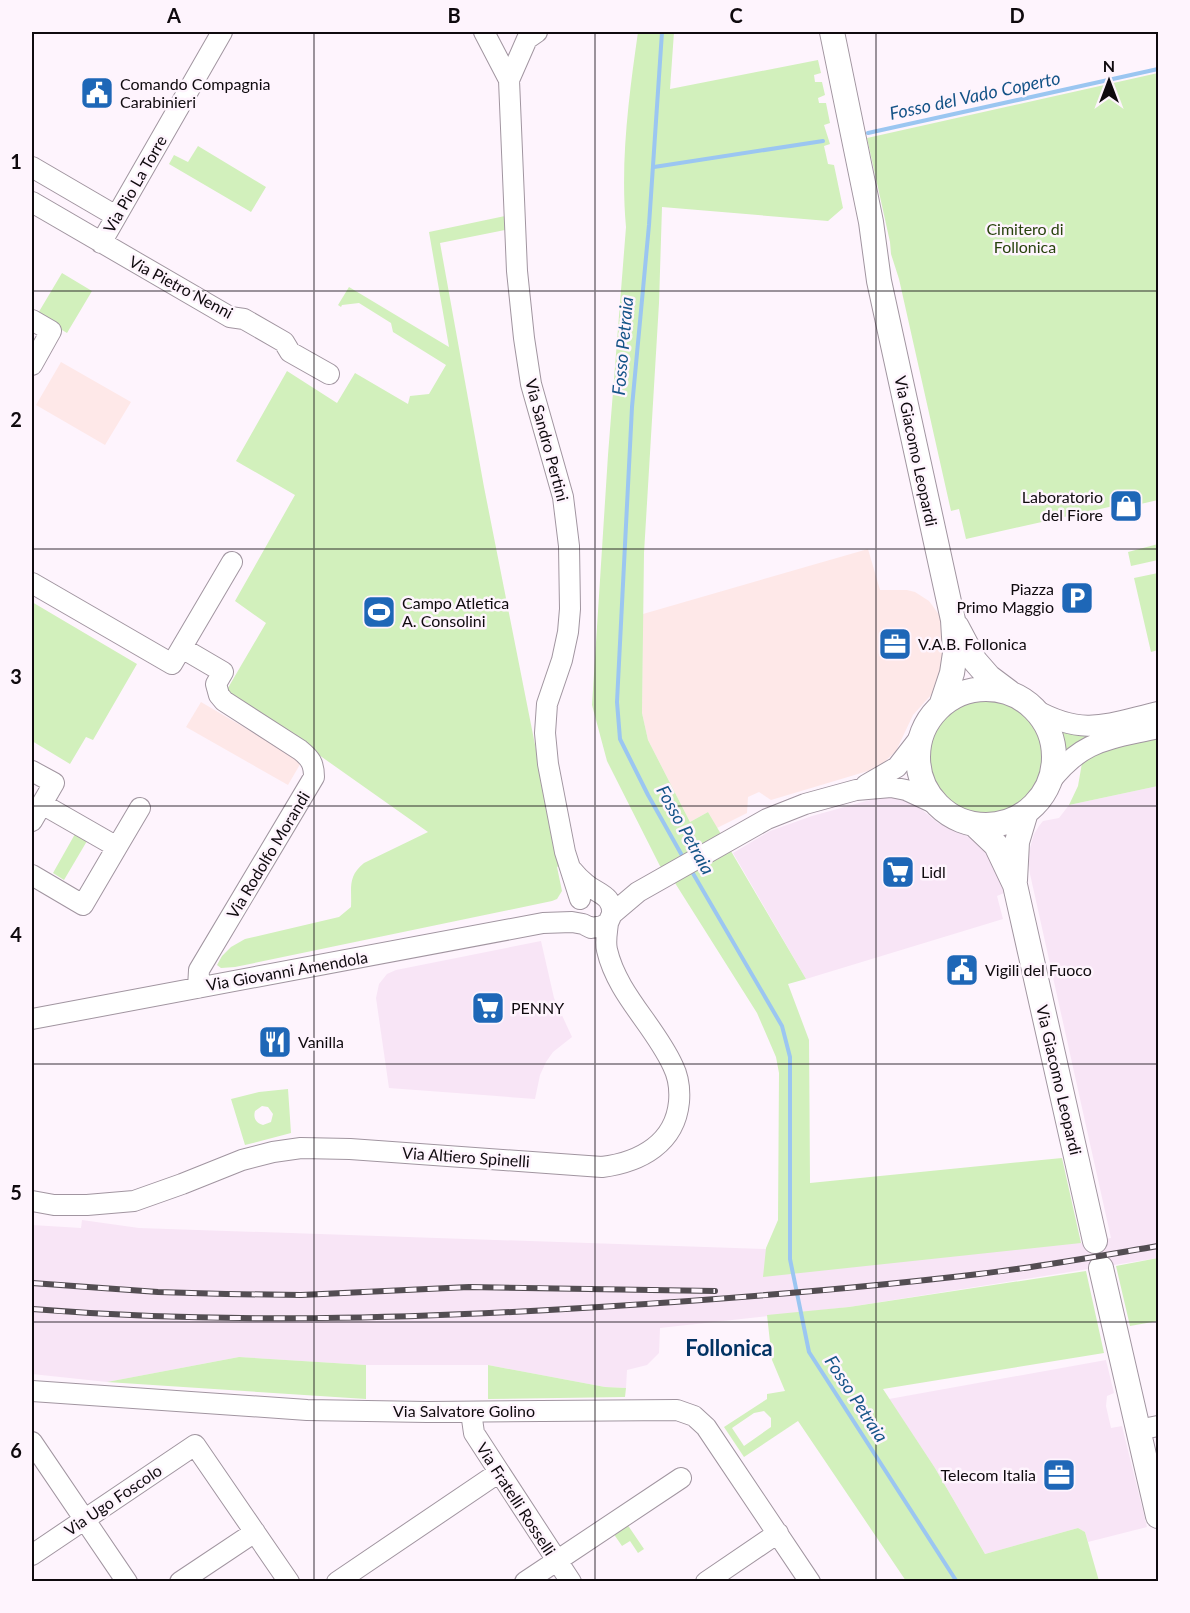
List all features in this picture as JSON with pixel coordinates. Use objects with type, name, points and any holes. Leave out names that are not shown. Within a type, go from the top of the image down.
[{"type":"main road","name":"Via Giacomo Leopardi","points":[[817,32],[857,226],[879,281]]},
{"type":"main road","name":"Via Giacomo Leopardi","points":[[832,32],[871,222],[879,281],[953,620],[955,653],[952,673],[941,706]]},
{"type":"main road","name":"Via Giacomo Leopardi","points":[[953,620],[975,661],[989,677],[1034,709],[1046,726],[1053,744],[1054,764],[1049,783],[1035,804],[1026,812],[1001,823],[974,824],[957,818],[936,804],[925,788],[919,769],[918,750],[921,736],[928,722],[941,706],[956,696],[974,690],[992,689],[1010,694]]},
{"type":"main road","name":"Via Giacomo Leopardi","points":[[1015,885],[1017,842],[1026,812]]},
{"type":"main road","name":"Via Giacomo Leopardi","points":[[974,824],[996,845],[1015,885],[1095,1241]]},
{"type":"main road","points":[[1101,1268],[1148,1428],[1158,1516]]},
{"type":"street","name":"Via Pio La Torre","points":[[101,243],[222,32]]},
{"type":"street","name":"Via Sandro Pertini","points":[[484,32],[509,81],[517,271],[524,338],[531,384],[563,497],[571,565],[568,632],[562,660],[547,704],[545,733],[556,812],[569,867],[597,905]]},
{"type":"street","name":"Via Sandro Pertini","points":[[509,81],[527,39],[537,32]]},
{"type":"street","points":[[32,167],[116,216]]},
{"type":"street","name":"Via Pietro Nenni","points":[[32,202],[230,316],[244,319],[284,342],[290,352],[329,374]]},
{"type":"street","points":[[32,320],[51,331],[32,365]]},
{"type":"street","points":[[32,583],[172,664],[232,562]]},
{"type":"street","name":"Via Rodolfo Morandi","points":[[182,648],[223,672],[216,684],[219,695],[224,701],[300,750],[310,758],[314,770],[314,777],[200,970],[198,988]]},
{"type":"street","points":[[1034,709],[1069,725],[1086,726],[1158,712]]},
{"type":"street","points":[[1049,783],[1065,764],[1088,746],[1158,728]]},
{"type":"street","name":"Via Giovanni Amendola","points":[[32,1019],[543,923],[638,892],[767,819],[790,809],[856,790],[876,781],[897,767],[921,736]]},
{"type":"street","points":[[32,771],[54,783],[32,821]]},
{"type":"street","name":"Via Giovanni Amendola","points":[[856,790],[898,788],[923,796],[936,804]]},
{"type":"street","points":[[42,804],[117,847]]},
{"type":"street","points":[[32,875],[83,905],[140,808]]},
{"type":"street","name":"Via Giovanni Amendola","points":[[543,923],[583,924],[597,928],[597,905]]},
{"type":"street","name":"Via Altiero Spinelli","points":[[32,1201],[54,1205],[134,1201],[182,1185],[242,1160],[301,1148],[350,1149],[602,1167],[639,1157],[652,1150],[669,1133],[678,1112],[680,1091],[674,1067],[619,980],[607,949],[597,905]]},
{"type":"street","name":"Via Salvatore Golino","points":[[32,1391],[307,1410],[471,1412],[677,1410],[687,1412],[706,1427],[810,1581]]},
{"type":"street","name":"Via Fratelli Rosselli","points":[[471,1412],[474,1434],[571,1581]]},
{"type":"street","points":[[32,1442],[127,1581]]},
{"type":"street","name":"Via Ugo Foscolo","points":[[32,1555],[195,1445],[255,1532]]},
{"type":"street","points":[[337,1581],[498,1473]]},
{"type":"street","points":[[525,1581],[681,1478]]},
{"type":"street","points":[[180,1581],[255,1532],[289,1581]]},
{"type":"street","points":[[706,1581],[778,1533]]},
{"type":"shaded area","points":[[61,362],[131,402],[105,445],[36,405]]},
{"type":"shaded area","points":[[868,549],[880,590],[915,592],[929,601],[940,616],[943,627],[944,661],[940,685],[913,715],[896,751],[878,768],[771,800],[759,792],[748,797],[747,813],[717,828],[708,812],[690,822],[648,740],[642,713],[643,614]]},
{"type":"shaded area","points":[[201,702],[302,761],[288,785],[186,727]]},
{"type":"shaded area","points":[[1158,786],[1158,1258],[849,1307],[660,1328],[659,1353],[647,1365],[627,1370],[626,1388],[605,1387],[488,1365],[366,1365],[239,1357],[107,1382],[32,1374],[32,1225],[81,1228],[82,1220],[139,1228],[766,1249],[1077,1228],[1081,1243],[1111,1238],[1030,874],[1028,855],[1034,834],[1043,821],[1059,818],[1069,805]]},
{"type":"shaded area","points":[[877,798],[896,798],[915,804],[938,823],[977,841],[997,864],[1004,893],[997,896],[1003,919],[806,979],[733,853],[770,831],[812,816]]},
{"type":"shaded area","points":[[541,941],[554,998],[572,1037],[553,1052],[546,1062],[540,1075],[535,1099],[389,1088],[376,998],[379,984],[387,974],[396,970]]},
{"type":"shaded area","points":[[1106,1360],[1114,1393],[1107,1396],[1106,1406],[1111,1428],[1122,1426],[1147,1527],[1088,1542],[1085,1532],[1078,1528],[985,1554],[935,1468],[889,1399]]},
{"type":"green space","points":[[638,32],[674,32],[670,89],[818,60],[821,73],[814,75],[815,82],[822,82],[825,95],[818,98],[819,103],[826,103],[830,123],[824,125],[830,144],[824,146],[828,164],[834,165],[843,208],[828,221],[662,207],[659,303],[644,553],[642,713],[648,740],[690,822],[708,812],[806,979],[788,984],[809,1040],[810,1183],[1062,1158],[1081,1243],[763,1277],[766,1248],[778,1220],[779,1073],[776,1057],[757,1013],[675,883],[660,866],[607,761],[592,705],[626,227],[624,178],[626,129]]},
{"type":"green space","name":"Cimitero di Follonica","points":[[1158,73],[1158,500],[1119,509],[1118,505],[966,539],[959,509],[951,511],[899,279],[891,254],[867,138]]},
{"type":"green space","points":[[198,146],[266,187],[251,212],[169,164],[174,155],[188,162]]},
{"type":"green space","name":"Campo Atletica A. Consolini","points":[[505,216],[505,230],[440,243],[484,487],[562,891],[557,899],[552,901],[221,968],[217,965],[222,956],[231,947],[245,939],[339,917],[351,907],[353,878],[364,863],[428,832],[319,755],[225,693],[266,623],[235,601],[295,495],[236,461],[287,371],[337,403],[355,373],[408,404],[410,396],[429,394],[446,365],[393,332],[391,323],[359,303],[341,307],[338,305],[349,287],[449,347],[429,232]]},
{"type":"green space","points":[[62,273],[92,291],[67,333],[37,315]]},
{"type":"green space","points":[[1158,544],[1158,560],[1131,566],[1128,552]]},
{"type":"green space","points":[[1158,573],[1158,650],[1151,652],[1134,578]]},
{"type":"green space","points":[[32,602],[137,664],[93,740],[86,737],[70,764],[32,741]]},
{"type":"green space","points":[[987,698],[1009,702],[1028,715],[1041,734],[1045,756],[1041,778],[1028,797],[1009,810],[987,814],[965,810],[946,797],[933,778],[929,756],[933,734],[946,715],[965,702]]},
{"type":"green space","points":[[1054,726],[1097,731],[1061,760]]},
{"type":"green space","points":[[1158,735],[1158,786],[1069,805],[1078,786],[1083,757]]},
{"type":"green space","points":[[75,834],[87,841],[64,880],[53,873]]},
{"type":"green space","points":[[288,1089],[291,1133],[245,1145],[231,1099],[259,1092]],"holes":[[[262,1106],[268,1107],[273,1114],[271,1122],[263,1125],[256,1120],[255,1111]]]},
{"type":"green space","points":[[1158,1258],[1158,1321],[1130,1326],[1116,1266]]},
{"type":"green space","points":[[1086,1271],[1104,1353],[883,1389],[935,1468],[985,1554],[1078,1528],[1085,1532],[1099,1581],[906,1581],[798,1421],[744,1457],[724,1427],[767,1399],[767,1394],[785,1391],[772,1360],[767,1315],[849,1307]],"holes":[[[764,1411],[771,1418],[771,1427],[744,1446],[732,1428],[754,1413]]]},
{"type":"green space","points":[[239,1357],[366,1365],[366,1399],[107,1382]]},
{"type":"green space","points":[[488,1365],[605,1387],[626,1388],[625,1397],[488,1399]]},
{"type":"green space","points":[[627,1524],[644,1549],[638,1553],[630,1541],[622,1546],[613,1533]]},
{"type":"waterway","name":"Fosso Petraia","points":[[662,32],[649,225],[632,407],[617,702],[620,739],[684,859]]},
{"type":"waterway","name":"Fosso del Vado Coperto","points":[[868,133],[1158,69]]},
{"type":"waterway","name":"Fosso del Vado Coperto","points":[[654,167],[823,141]]},
{"type":"waterway","name":"Fosso Petraia","points":[[691,870],[782,1026],[790,1057],[790,1259],[809,1352],[957,1582]]},
{"type":"railway","points":[[32,1309],[103,1314],[245,1318],[386,1317],[528,1311],[694,1301],[884,1284],[1024,1268],[1158,1246]]},
{"type":"railway","points":[[32,1283],[158,1292],[301,1295],[469,1287],[715,1291]]},
{"type":"place","name":"Comando Compagnia Carabinieri","points":[[97,93]]},
{"type":"place","name":"Laboratorio del Fiore","points":[[1126,506]]},
{"type":"place","name":"Piazza Primo Maggio","points":[[1077,598]]},
{"type":"place","name":"Campo Atletica A. Consolini","points":[[379,612]]},
{"type":"place","name":"V.A.B. Follonica","points":[[895,644]]},
{"type":"place","name":"Lidl","points":[[898,872]]},
{"type":"place","name":"Vigili del Fuoco","points":[[962,970]]},
{"type":"place","name":"PENNY","points":[[488,1008]]},
{"type":"place","name":"Vanilla","points":[[275,1042]]},
{"type":"place","name":"Telecom Italia","points":[[1059,1475]]},
{"type":"district","name":"Follonica","points":[[729,1348]]}]
